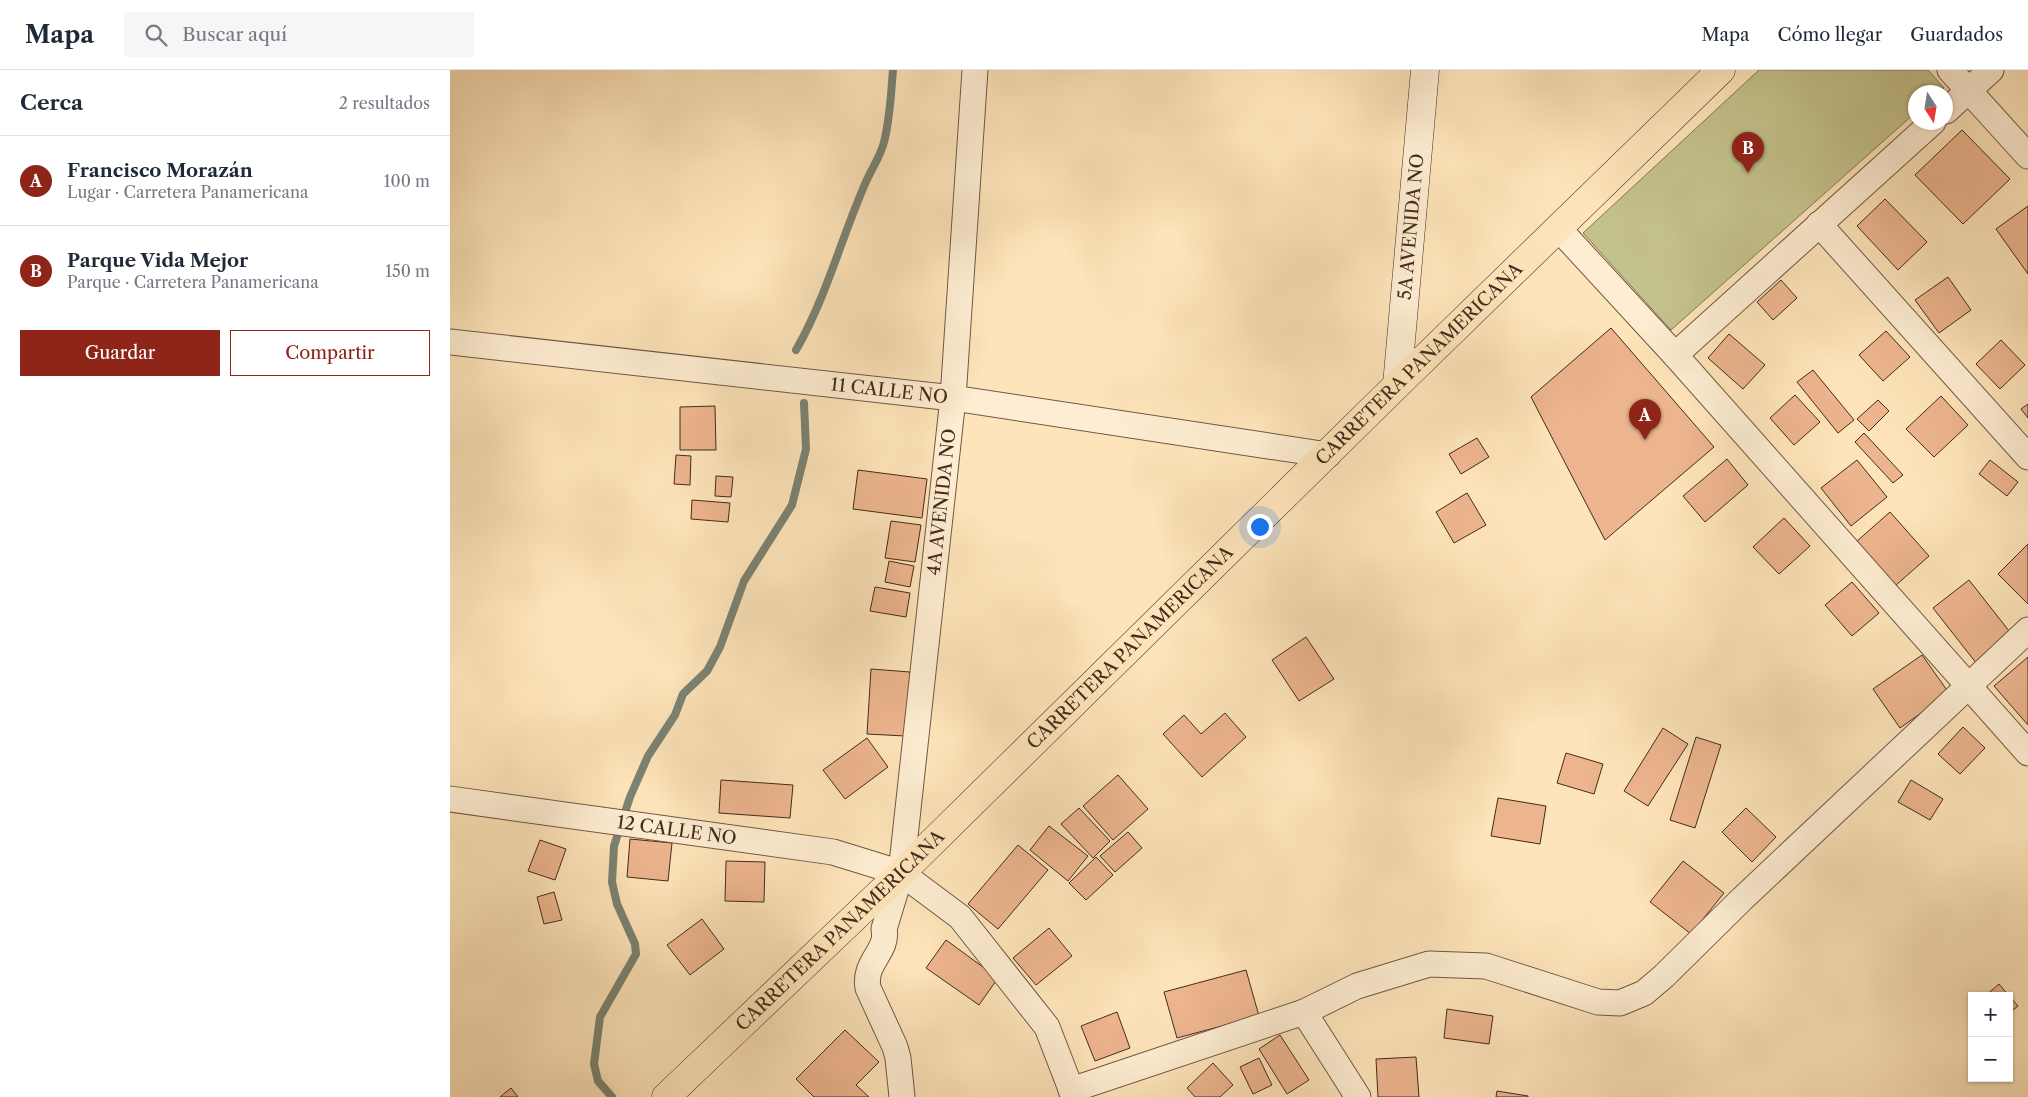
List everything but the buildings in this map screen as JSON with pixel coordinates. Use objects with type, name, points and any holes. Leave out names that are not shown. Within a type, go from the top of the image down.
[{"type":"highway","name":"CARRETERA PANAMERICANA","points":[[674,1089],[901,873],[1397,385],[1721,70]]},
{"type":"street","name":"4A AVENIDA NO","points":[[902,1097],[898,1058],[868,988],[866,978],[869,967],[886,936],[884,929],[901,873],[953,398],[975,70]]},
{"type":"street","name":"5A AVENIDA NO","points":[[1397,385],[1425,70]]},
{"type":"street","points":[[1950,70],[2028,156]]},
{"type":"street","points":[[1953,105],[1991,70]]},
{"type":"street","points":[[1674,355],[1924,130]]},
{"type":"street","points":[[1819,224],[2028,457]]},
{"type":"street","points":[[1558,228],[1674,355],[2028,753]]},
{"type":"street","name":"11 CALLE NO","points":[[450,342],[953,398],[1328,454]]},
{"type":"street","points":[[1072,1094],[1304,1012],[1357,986],[1429,964],[1486,966],[1598,1002],[1620,1003],[1644,992],[1664,976],[1742,899],[2028,630]]},
{"type":"street","name":"12 CALLE NO","points":[[450,799],[833,852],[901,873],[960,917],[1047,1027],[1072,1094]]},
{"type":"street","points":[[1304,1012],[1356,1095]]},
{"type":"shaded area","points":[[1759,70],[1928,70],[1941,85],[1908,85],[1908,119],[1671,330],[1583,233]]},
{"type":"waterway","points":[[796,350],[816,310],[856,205],[882,148],[889,115],[893,70]]},
{"type":"waterway","points":[[612,1097],[598,1081],[594,1064],[600,1017],[636,954],[635,944],[617,904],[612,882],[614,846],[630,797],[648,756],[675,715],[683,694],[707,671],[720,647],[744,581],[792,505],[806,449],[804,403]]},
{"type":"place","name":"Parque Vida Mejor","points":[[1748,173]]},
{"type":"place","name":"Francisco Morazán","points":[[1645,440]]}]
